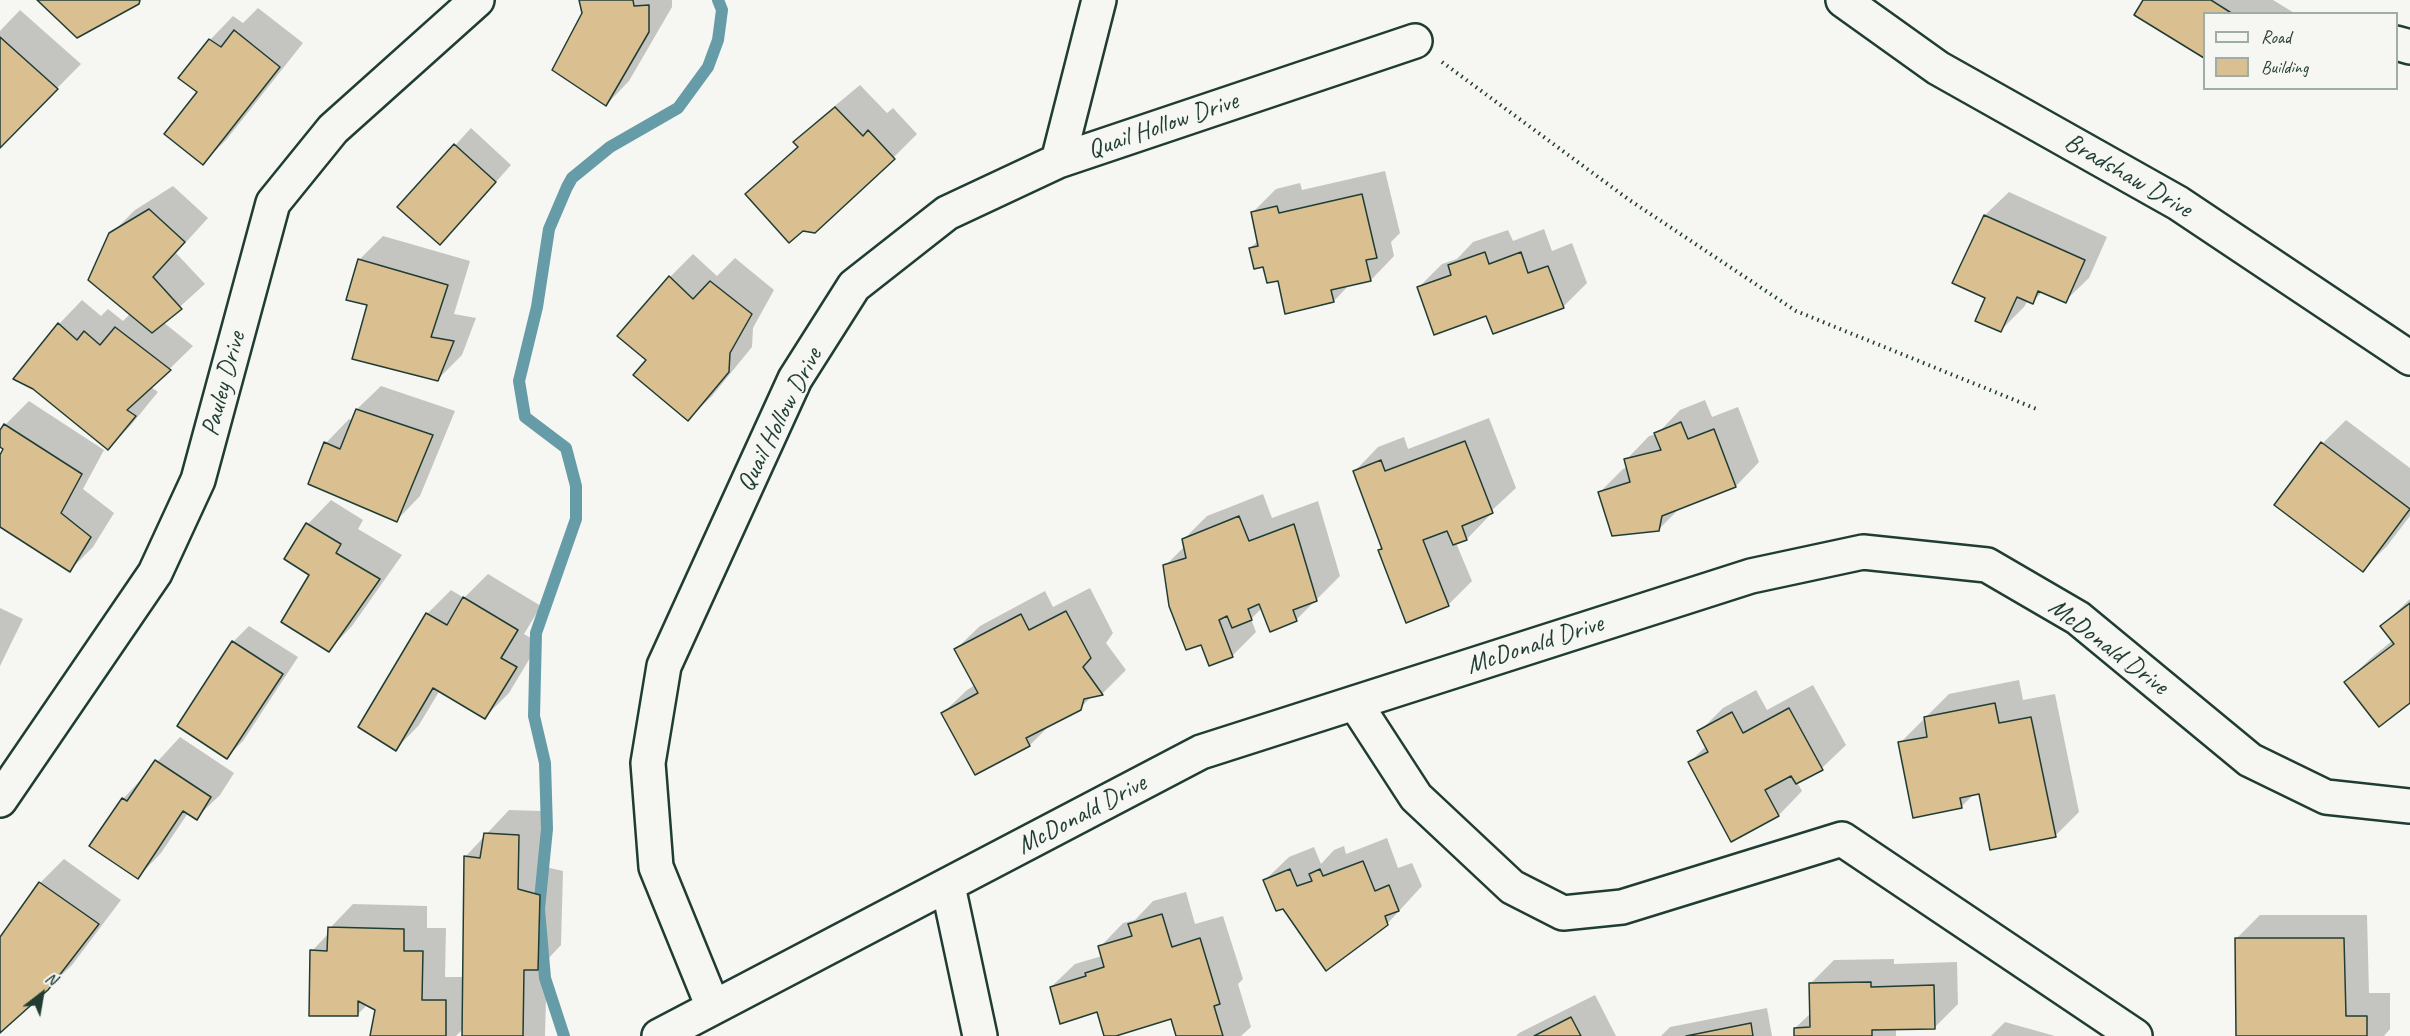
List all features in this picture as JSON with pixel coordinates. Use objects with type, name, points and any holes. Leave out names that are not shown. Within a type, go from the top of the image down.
[{"type":"street","name":"Pauley Drive","points":[[0,800],[155,573],[198,480],[273,203],[333,129],[477,0]]},
{"type":"street","points":[[1058,161],[1099,0]]},
{"type":"street","name":"Bradshaw Drive","points":[[1843,0],[1938,68],[2178,203],[2410,358]]},
{"type":"street","name":"Quail Hollow Drive","points":[[713,1007],[656,867],[648,763],[664,666],[795,380],[854,286],[946,213],[1058,161],[1415,42]]},
{"type":"street","name":"McDonald Drive","points":[[658,1036],[1202,752],[1751,576],[1863,552],[1988,565],[2078,618],[2250,760],[2326,797],[2410,806]]},
{"type":"street","points":[[1355,703],[1416,797],[1512,887],[1563,913],[1622,907],[1842,839],[2135,1036]]},
{"type":"street","points":[[948,886],[981,1036]]},
{"type":"path","points":[[1415,42],[1628,199],[1796,310],[2039,410]]},
{"type":"building","points":[[37,0],[140,0],[139,4],[77,38]]},
{"type":"building","points":[[579,0],[633,0],[634,6],[649,5],[649,32],[606,106],[552,70],[582,13]]},
{"type":"building","points":[[2143,0],[2211,0],[2230,12],[2203,12],[2203,57],[2134,15]]},
{"type":"building","points":[[234,30],[280,67],[203,165],[164,134],[197,92],[178,78],[209,39],[221,47]]},
{"type":"building","points":[[0,37],[58,89],[0,148]]},
{"type":"building","points":[[835,107],[863,136],[868,130],[895,159],[815,233],[803,231],[789,243],[745,194],[798,147],[793,142]]},
{"type":"building","points":[[454,144],[496,182],[440,245],[397,207]]},
{"type":"building","points":[[1362,194],[1377,258],[1366,260],[1371,281],[1331,290],[1334,302],[1285,314],[1278,281],[1267,283],[1263,267],[1254,269],[1249,248],[1258,246],[1251,212],[1277,206],[1279,213]]},
{"type":"building","points":[[149,209],[185,242],[153,277],[182,309],[152,333],[88,280],[109,233]]},
{"type":"building","points":[[1984,215],[2085,260],[2066,303],[2038,291],[2033,304],[2017,297],[2001,332],[1975,321],[1985,298],[1952,283]]},
{"type":"building","points":[[1485,252],[1489,264],[1521,252],[1528,273],[1548,266],[1564,308],[1493,334],[1486,316],[1434,335],[1417,287],[1451,275],[1448,265]]},
{"type":"building","points":[[358,259],[448,285],[431,337],[454,341],[438,381],[352,359],[367,305],[346,300]]},
{"type":"building","points":[[669,276],[693,299],[710,281],[752,314],[730,353],[729,372],[688,421],[633,375],[646,360],[617,336]]},
{"type":"building","points":[[58,323],[77,340],[84,331],[100,345],[115,327],[171,370],[127,410],[136,416],[108,450],[33,389],[13,379]]},
{"type":"building","points":[[356,409],[433,435],[397,522],[308,484],[324,442],[340,449]]},
{"type":"building","points":[[1681,422],[1688,439],[1714,429],[1736,487],[1662,516],[1659,531],[1612,536],[1598,492],[1630,482],[1624,459],[1661,450],[1654,433]]},
{"type":"building","points":[[4,424],[82,474],[61,513],[91,537],[70,572],[0,527],[0,455],[3,449],[0,447],[0,430]]},
{"type":"building","points":[[1465,441],[1493,513],[1462,526],[1467,540],[1453,545],[1447,531],[1423,540],[1449,606],[1406,623],[1378,550],[1382,549],[1353,471],[1381,460],[1385,471]]},
{"type":"building","points":[[2321,442],[2410,509],[2363,572],[2274,505]]},
{"type":"building","points":[[1239,516],[1249,541],[1294,524],[1317,601],[1293,610],[1297,621],[1270,632],[1259,604],[1248,609],[1252,620],[1232,628],[1227,616],[1219,620],[1233,657],[1209,666],[1201,645],[1186,650],[1169,606],[1163,565],[1186,558],[1182,539]]},
{"type":"building","points":[[306,523],[341,544],[336,553],[380,579],[329,652],[281,622],[309,575],[284,559]]},
{"type":"building","points":[[463,597],[518,630],[501,658],[517,667],[485,719],[433,688],[396,751],[358,727],[426,613],[447,625]]},
{"type":"building","points":[[2410,603],[2410,703],[2379,727],[2344,682],[2394,644],[2380,626]]},
{"type":"building","points":[[1066,611],[1091,658],[1083,667],[1103,695],[1084,699],[1081,710],[1026,738],[1030,746],[975,775],[941,713],[978,693],[954,649],[1021,614],[1029,630]]},
{"type":"building","points":[[232,641],[283,674],[227,759],[177,726]]},
{"type":"building","points":[[1995,703],[1999,723],[2031,717],[2056,837],[1990,850],[1979,794],[1960,798],[1962,808],[1913,818],[1898,742],[1927,737],[1924,717]]},
{"type":"building","points":[[1789,708],[1823,770],[1796,784],[1791,776],[1765,790],[1779,816],[1731,842],[1688,762],[1708,752],[1697,731],[1732,712],[1743,733]]},
{"type":"building","points":[[155,760],[211,797],[197,820],[183,811],[138,879],[89,846],[122,798],[127,801]]},
{"type":"building","points":[[484,833],[519,835],[518,889],[540,895],[538,970],[524,970],[523,1036],[462,1036],[464,856],[480,858]]},
{"type":"building","points":[[1363,861],[1375,891],[1389,885],[1399,911],[1385,916],[1388,925],[1326,971],[1283,909],[1276,911],[1263,880],[1290,869],[1297,886],[1312,881],[1309,874],[1320,869],[1323,876]]},
{"type":"building","points":[[39,882],[99,924],[48,990],[0,1033],[0,937]]},
{"type":"building","points":[[1162,914],[1172,947],[1200,938],[1220,1004],[1214,1006],[1223,1036],[1176,1036],[1171,1019],[1116,1036],[1104,1036],[1097,1012],[1060,1024],[1050,987],[1086,976],[1085,973],[1104,967],[1098,946],[1132,936],[1128,924]]},
{"type":"building","points":[[328,927],[404,929],[404,951],[423,951],[422,1000],[446,1000],[446,1036],[370,1036],[375,1010],[358,1001],[358,1016],[309,1016],[310,950],[327,951]]},
{"type":"building","points":[[2235,938],[2344,938],[2346,1016],[2367,1016],[2367,1036],[2236,1036]]},
{"type":"building","points":[[1871,982],[1871,987],[1934,985],[1935,1029],[1872,1030],[1872,1036],[1794,1036],[1794,1028],[1810,1027],[1809,983]]},
{"type":"building","points":[[1571,1017],[1581,1036],[1534,1036]]},
{"type":"building","points":[[1751,1023],[1753,1036],[1686,1036]]},
{"type":"waterway","points":[[564,1036],[545,978],[539,909],[547,829],[545,763],[534,716],[536,633],[576,519],[576,486],[566,448],[525,417],[519,381],[537,307],[549,229],[567,187],[572,178],[610,147],[678,108],[708,67],[718,40],[722,10],[718,0]]}]
